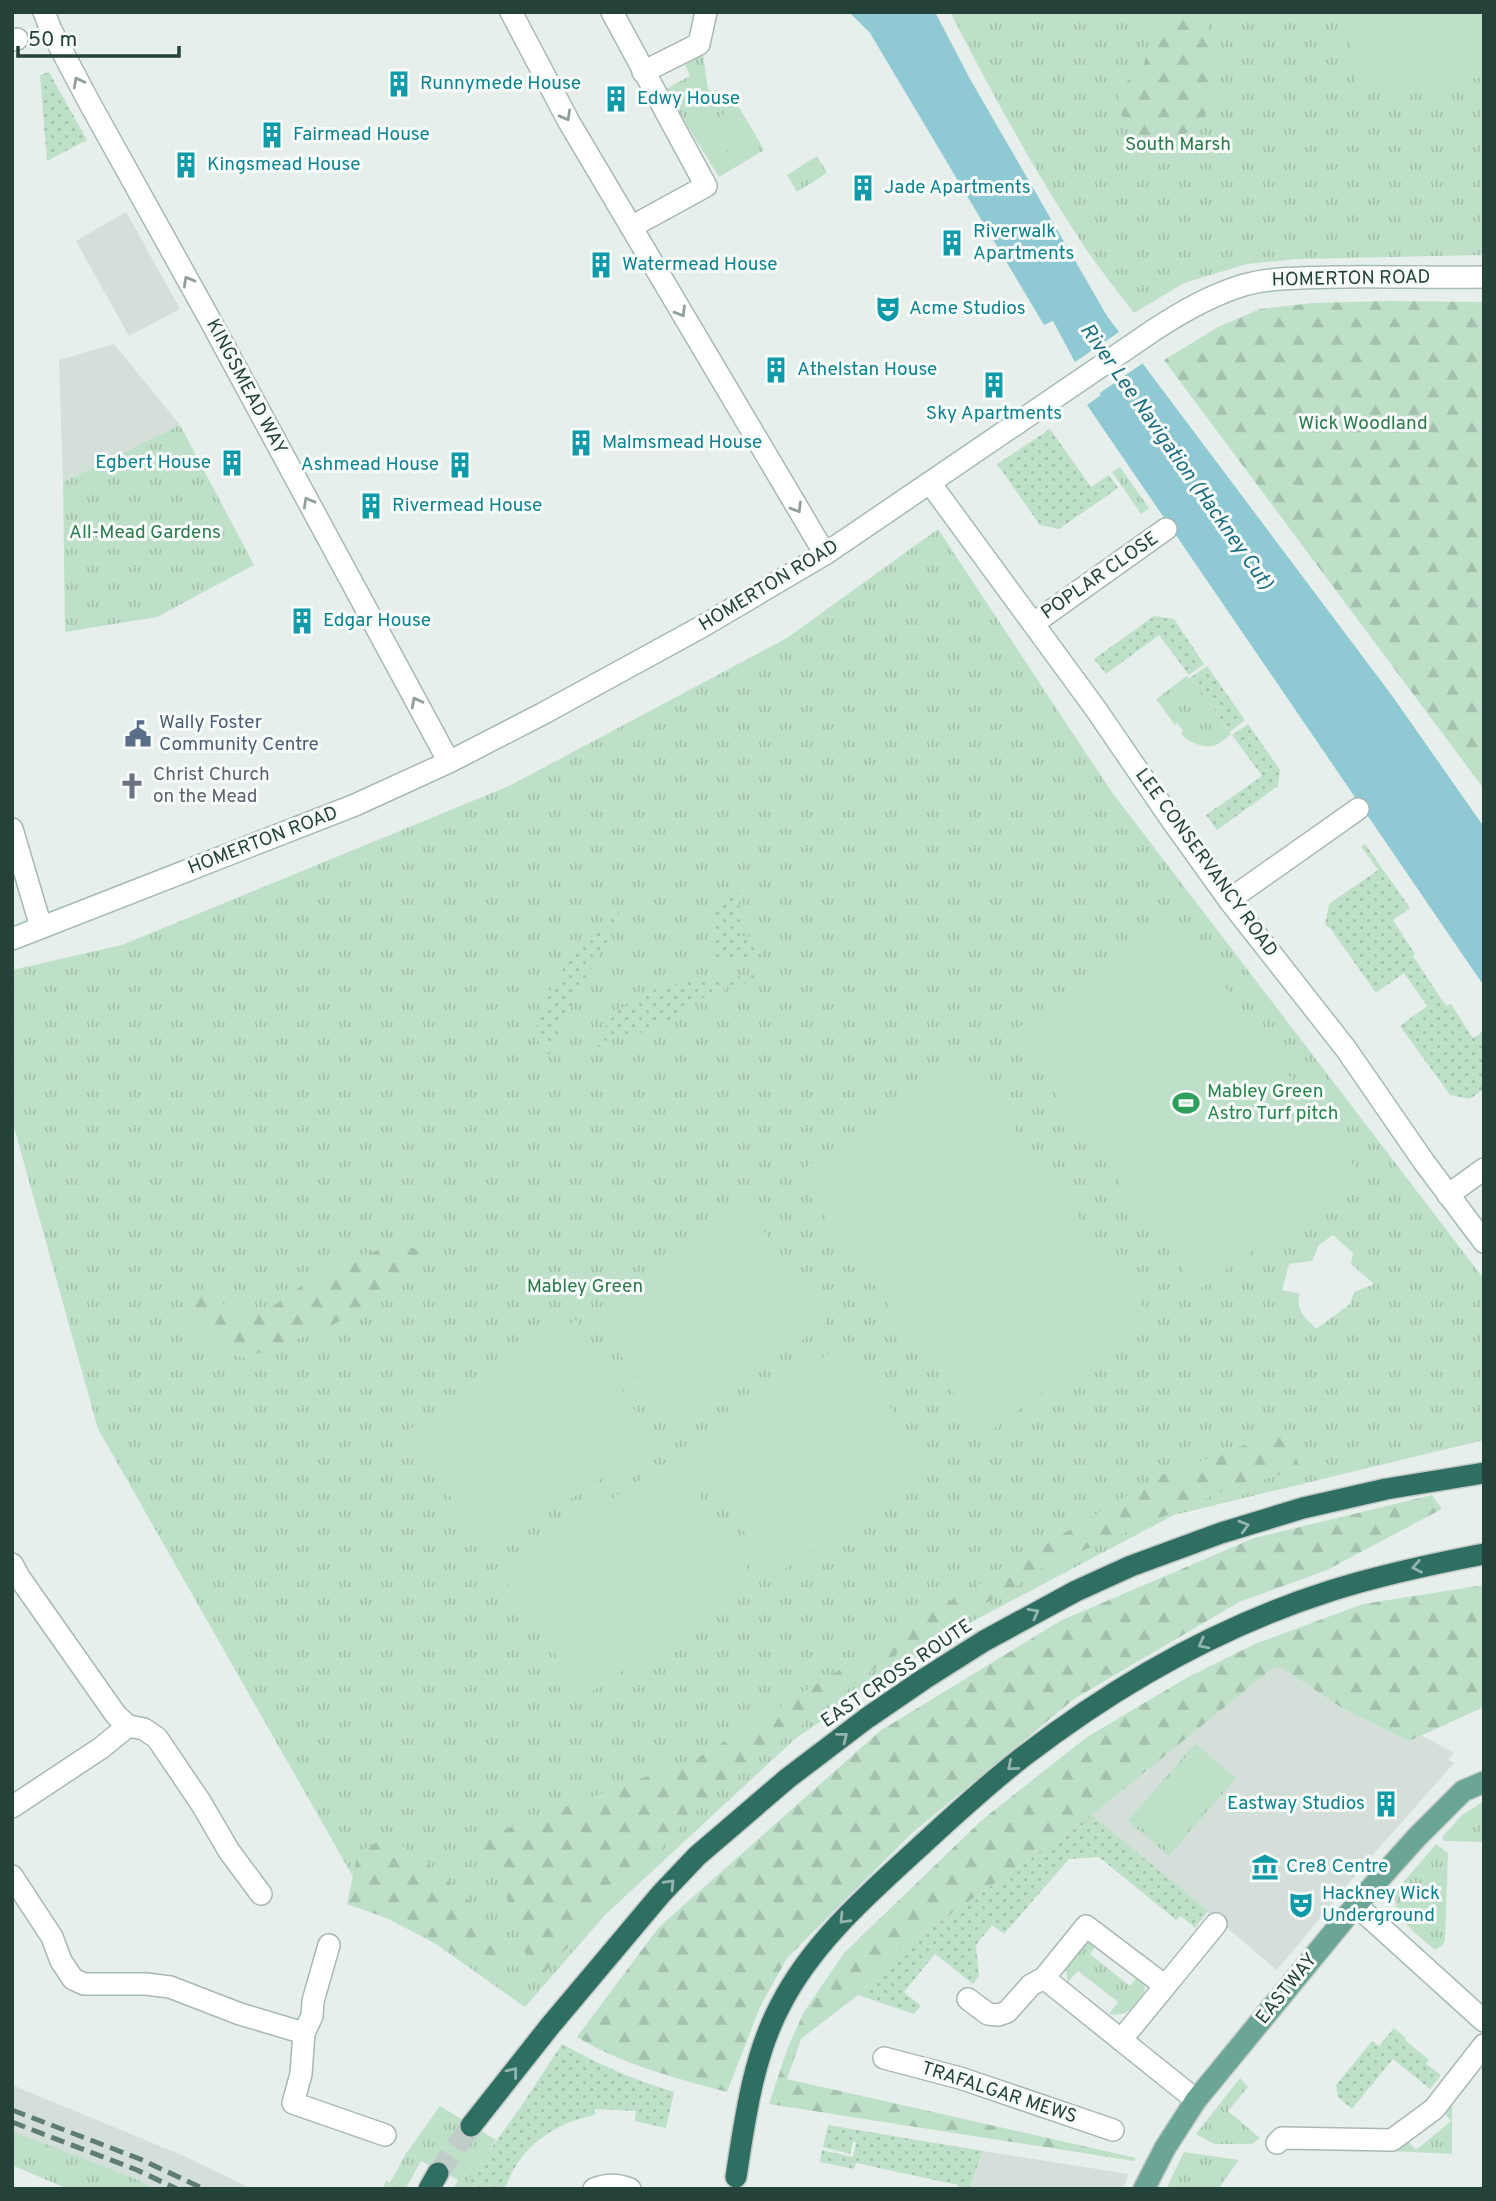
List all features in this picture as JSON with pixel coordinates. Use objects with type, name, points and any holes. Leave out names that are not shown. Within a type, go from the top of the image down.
[{"type":"highway","name":"EAST CROSS ROUTE","points":[[471,2126],[661,1894],[697,1856],[788,1778],[924,1679],[984,1641],[1076,1591],[1189,1544],[1303,1508],[1386,1489],[1478,1474]]},
{"type":"highway","points":[[736,2177],[756,2072],[769,2027],[796,1980],[844,1919],[958,1811],[995,1780],[1066,1725],[1113,1695],[1166,1663],[1261,1616],[1328,1591],[1395,1572],[1484,1554]]},
{"type":"main road","name":"EASTWAY","points":[[1144,2189],[1165,2148],[1196,2101],[1356,1905],[1463,1791],[1484,1782]]},
{"type":"street","name":"KINGSMEAD WAY","points":[[44,12],[89,102],[449,762]]},
{"type":"street","points":[[511,12],[561,107],[825,554]]},
{"type":"street","points":[[612,12],[706,186],[631,227]]},
{"type":"street","points":[[643,72],[699,44],[706,12]]},
{"type":"street","name":"HOMERTON ROAD","points":[[12,939],[345,809],[449,762],[544,713],[704,626],[825,554],[1187,308],[1229,290],[1265,280],[1383,276],[1484,277]]},
{"type":"street","name":"LEE CONSERVANCY ROAD","points":[[930,483],[1034,623],[1229,900],[1346,1049],[1484,1242]]},
{"type":"street","name":"POPLAR CLOSE","points":[[1034,623],[1166,529]]},
{"type":"street","points":[[1229,900],[1359,809]]},
{"type":"street","points":[[12,829],[41,927]]},
{"type":"street","points":[[1448,1195],[1484,1169]]},
{"type":"street","points":[[12,1564],[116,1715],[128,1726],[144,1729],[157,1738],[229,1850],[261,1894]]},
{"type":"street","points":[[12,1807],[101,1748],[128,1726]]},
{"type":"street","points":[[12,1876],[52,1937],[61,1961],[73,1979],[84,1984],[146,1983],[170,1987],[240,2014],[304,2034]]},
{"type":"street","points":[[1356,1905],[1484,2021]]},
{"type":"street","points":[[1121,2040],[1216,1924]]},
{"type":"street","points":[[968,1999],[988,2014],[1007,2012],[1031,1985],[1044,1978],[1086,1926],[1164,1985]]},
{"type":"street","points":[[329,1945],[313,2001],[312,2016],[304,2034],[301,2074],[293,2103],[385,2135]]},
{"type":"street","points":[[1044,1978],[1196,2101]]},
{"type":"street","points":[[1277,2143],[1282,2137],[1392,2140],[1434,2109],[1484,2045]]},
{"type":"street","name":"TRAFALGAR MEWS","points":[[884,2058],[960,2078],[1113,2130]]},
{"type":"street","points":[[594,2189],[603,2185],[619,2185],[631,2189]]},
{"type":"shaded area","points":[[126,212],[180,309],[129,336],[76,241]]},
{"type":"shaded area","points":[[114,344],[180,425],[63,482],[59,360]]},
{"type":"shaded area","points":[[1273,1668],[1282,1668],[1345,1710],[1409,1741],[1421,1735],[1454,1753],[1448,1760],[1454,1763],[1277,1970],[1092,1815]]},
{"type":"shaded area","points":[[12,2085],[184,2156],[252,2189],[68,2189],[12,2165]]},
{"type":"shaded area","points":[[983,2151],[1129,2174],[1123,2189],[969,2189]]},
{"type":"green space","name":"South Marsh","points":[[950,12],[1484,12],[1484,255],[1298,259],[1247,264],[1184,283],[1134,313],[1092,257],[1049,191]]},
{"type":"green space","points":[[1152,12],[1207,12],[1214,93],[1202,124],[1177,138],[1139,135],[1119,112],[1122,87],[1144,64],[1154,26]]},
{"type":"green space","points":[[1346,12],[1484,12],[1484,77],[1357,94]]},
{"type":"green space","points":[[703,54],[708,90],[734,95],[738,106],[692,133],[666,89],[690,76],[685,65]]},
{"type":"green space","points":[[49,72],[87,140],[47,161],[40,75]]},
{"type":"green space","points":[[738,106],[755,134],[709,161],[692,133]]},
{"type":"green space","points":[[755,134],[764,150],[719,177],[709,161]]},
{"type":"green space","points":[[817,156],[827,173],[797,192],[787,175]]},
{"type":"green space","name":"Wick Woodland","points":[[1484,302],[1484,789],[1164,360],[1218,327],[1260,309],[1313,303]]},
{"type":"green space","name":"All-Mead Gardens","points":[[180,425],[254,565],[157,617],[65,632],[63,482]]},
{"type":"green space","points":[[1050,429],[1091,487],[1109,475],[1118,488],[1059,529],[1040,525],[997,464]]},
{"type":"green space","points":[[1120,467],[1149,508],[1141,514],[1112,472]]},
{"type":"green space","name":"Mabley Green","points":[[938,529],[1111,791],[1484,1279],[1484,1440],[1174,1515],[958,1629],[796,1738],[605,1915],[525,2007],[436,1944],[377,1913],[352,1875],[98,1429],[12,1120],[12,970],[122,945],[509,786],[787,638]],"holes":[[[1333,1235],[1353,1253],[1351,1264],[1374,1284],[1354,1292],[1350,1304],[1316,1329],[1300,1309],[1300,1294],[1282,1290],[1289,1264],[1312,1261],[1319,1245]]]},
{"type":"green space","points":[[1154,616],[1174,619],[1204,664],[1189,675],[1159,635],[1106,674],[1094,659]]},
{"type":"green space","points":[[1207,666],[1245,720],[1230,732],[1191,677]]},
{"type":"green space","points":[[1187,676],[1189,679],[1191,677],[1231,734],[1216,745],[1201,745],[1184,737],[1181,734],[1183,731],[1177,723],[1175,725],[1156,699]]},
{"type":"green space","points":[[1248,724],[1280,770],[1278,786],[1217,830],[1206,815],[1262,776],[1232,735]]},
{"type":"green space","points":[[1365,844],[1410,908],[1393,920],[1415,954],[1413,956],[1446,1006],[1451,1004],[1473,1038],[1484,1031],[1484,1089],[1470,1099],[1450,1095],[1400,1026],[1427,1006],[1404,973],[1376,993],[1330,928],[1325,925],[1329,904],[1378,870],[1361,846]]},
{"type":"green space","points":[[734,893],[739,893],[740,936],[757,937],[758,946],[762,947],[762,961],[728,961],[715,956],[713,903],[726,902],[727,897],[734,897]]},
{"type":"green space","points":[[612,908],[620,909],[616,927],[579,989],[548,1057],[542,1054],[546,1044],[537,1040],[542,1029],[536,1026],[551,990],[580,939],[589,944],[599,926],[607,930]]},
{"type":"green space","name":"Mabley Green Astro Turf pitch","points":[[1174,916],[1360,1174],[1198,1290],[1012,1032]]},
{"type":"green space","points":[[754,975],[754,982],[723,986],[724,995],[696,999],[697,1008],[678,1011],[679,1017],[641,1033],[635,1029],[625,1036],[621,1033],[616,1039],[610,1035],[601,1048],[595,1044],[616,1013],[649,991],[683,982]]},
{"type":"green space","points":[[962,1056],[1150,1316],[984,1435],[795,1175]]},
{"type":"green space","points":[[747,1207],[827,1323],[672,1430],[592,1314]]},
{"type":"green space","points":[[388,1247],[413,1248],[426,1253],[418,1270],[397,1290],[323,1330],[246,1358],[229,1354],[194,1327],[185,1300],[198,1292],[215,1295],[231,1312],[247,1316],[269,1309],[331,1265]]},
{"type":"green space","points":[[576,1320],[656,1443],[487,1553],[407,1431]]},
{"type":"green space","points":[[845,1342],[932,1467],[775,1576],[688,1451]]},
{"type":"green space","points":[[1286,1430],[1300,1469],[1228,1489],[1037,1570],[1016,1586],[886,1660],[714,1792],[535,1982],[507,1897],[474,1841],[699,1757],[962,1594],[1160,1476]]},
{"type":"green space","points":[[673,1458],[756,1581],[584,1697],[500,1573]]},
{"type":"green space","points":[[1432,1495],[1442,1509],[1327,1570],[1239,1602],[1074,1699],[911,1834],[787,1958],[760,2007],[727,2092],[631,2063],[577,2037],[659,1927],[880,1731],[1060,1621],[1254,1538]]},
{"type":"green space","points":[[1484,1585],[1484,1707],[1409,1741],[1345,1710],[1282,1668],[1273,1668],[1092,1815],[901,1949],[858,1995],[801,2039],[787,2079],[1136,2158],[1134,2161],[769,2104],[788,2047],[804,2012],[844,1953],[982,1820],[1087,1737],[1188,1677],[1255,1644],[1363,1604]]},
{"type":"green space","points":[[1195,1743],[1236,1778],[1169,1856],[1128,1821]]},
{"type":"green space","points":[[1194,1747],[1231,1779],[1170,1851],[1133,1820]]},
{"type":"green space","points":[[1484,1801],[1484,1842],[1444,1841],[1442,1837],[1462,1815]]},
{"type":"green space","points":[[1092,1815],[1208,1911],[1195,1928],[1181,1916],[1176,1920],[1099,1857],[1069,1859],[1004,1934],[992,1925],[976,1945],[979,1976],[973,1984],[935,1954],[904,1992],[921,2006],[914,2014],[858,1995],[901,1949]]},
{"type":"green space","points":[[389,1836],[441,1875],[478,1910],[492,1928],[501,1947],[502,1964],[489,1974],[412,1927],[347,1904],[358,1852]]},
{"type":"green space","points":[[1436,1844],[1448,1853],[1445,1940],[1443,1945],[1435,1950],[1402,1918],[1395,1902],[1395,1892]]},
{"type":"green space","points":[[1088,1940],[1099,1942],[1090,1954],[1130,1986],[1140,1974],[1145,1987],[1144,1993],[1126,2012],[1109,2014],[1118,2002],[1078,1971],[1068,1982],[1065,1966]]},
{"type":"green space","points":[[1394,2028],[1429,2060],[1426,2064],[1441,2075],[1430,2089],[1393,2059],[1352,2109],[1338,2097],[1336,2085],[1372,2041],[1379,2046]]},
{"type":"green space","points":[[562,2044],[616,2071],[674,2092],[666,2128],[635,2121],[636,2111],[595,2109],[595,2115],[566,2124],[540,2139],[519,2161],[505,2189],[464,2189],[467,2182]]},
{"type":"green space","points":[[1240,2078],[1248,2087],[1228,2111],[1260,2138],[1252,2144],[1214,2144],[1196,2134]]},
{"type":"green space","points":[[1452,2100],[1452,2154],[1392,2151],[1406,2139],[1416,2150],[1451,2121],[1442,2110]]},
{"type":"green space","points":[[440,2106],[496,2140],[464,2189],[453,2189],[458,2180],[421,2161],[407,2186],[411,2189],[383,2189],[386,2181],[390,2183],[405,2155]]},
{"type":"green space","points":[[828,2125],[983,2151],[969,2189],[957,2189],[958,2185],[856,2163],[854,2169],[820,2162],[822,2150],[853,2157],[856,2142],[853,2142],[850,2154],[823,2147]]},
{"type":"green space","points":[[12,2131],[156,2189],[68,2189],[12,2165]]},
{"type":"green space","points":[[1184,2152],[1239,2160],[1218,2189],[1166,2189]]},
{"type":"water","name":"River Lee Navigation (Hackney Cut)","points":[[849,12],[935,12],[970,79],[1107,316],[1393,697],[1484,827],[1484,986],[1087,405],[1101,395],[1076,364],[1053,321],[1044,325],[870,33]]},
{"type":"pier","points":[[1122,330],[1146,361],[1084,404],[1096,395],[1072,364]]},
{"type":"tunnel","points":[[438,2173],[471,2126]]},
{"type":"railway","points":[[12,2110],[140,2159],[204,2189]]},
{"type":"railway","points":[[12,2122],[137,2170],[177,2189]]},
{"type":"place","name":"Runnymede House","points":[[399,84]]},
{"type":"place","name":"Edwy House","points":[[616,99]]},
{"type":"place","name":"Fairmead House","points":[[272,135]]},
{"type":"place","name":"Kingsmead House","points":[[186,165]]},
{"type":"place","name":"Jade Apartments","points":[[863,188]]},
{"type":"place","name":"Riverwalk Apartments","points":[[952,243]]},
{"type":"place","name":"Watermead House","points":[[601,265]]},
{"type":"place","name":"Acme Studios","points":[[888,309]]},
{"type":"place","name":"Athelstan House","points":[[776,370]]},
{"type":"place","name":"Sky Apartments","points":[[994,385]]},
{"type":"place","name":"Malmsmead House","points":[[581,443]]},
{"type":"place","name":"Egbert House","points":[[232,463]]},
{"type":"place","name":"Ashmead House","points":[[460,465]]},
{"type":"place","name":"Rivermead House","points":[[371,506]]},
{"type":"place","name":"Edgar House","points":[[302,621]]},
{"type":"place","name":"Wally Foster Community Centre","points":[[138,734]]},
{"type":"place","name":"Christ Church on the Mead","points":[[132,786]]},
{"type":"place","name":"Mabley Green Astro Turf pitch","points":[[1186,1103]]},
{"type":"place","name":"Eastway Studios","points":[[1386,1804]]},
{"type":"place","name":"Cre8 Centre","points":[[1265,1867]]},
{"type":"place","name":"Hackney Wick Underground","points":[[1301,1905]]}]
